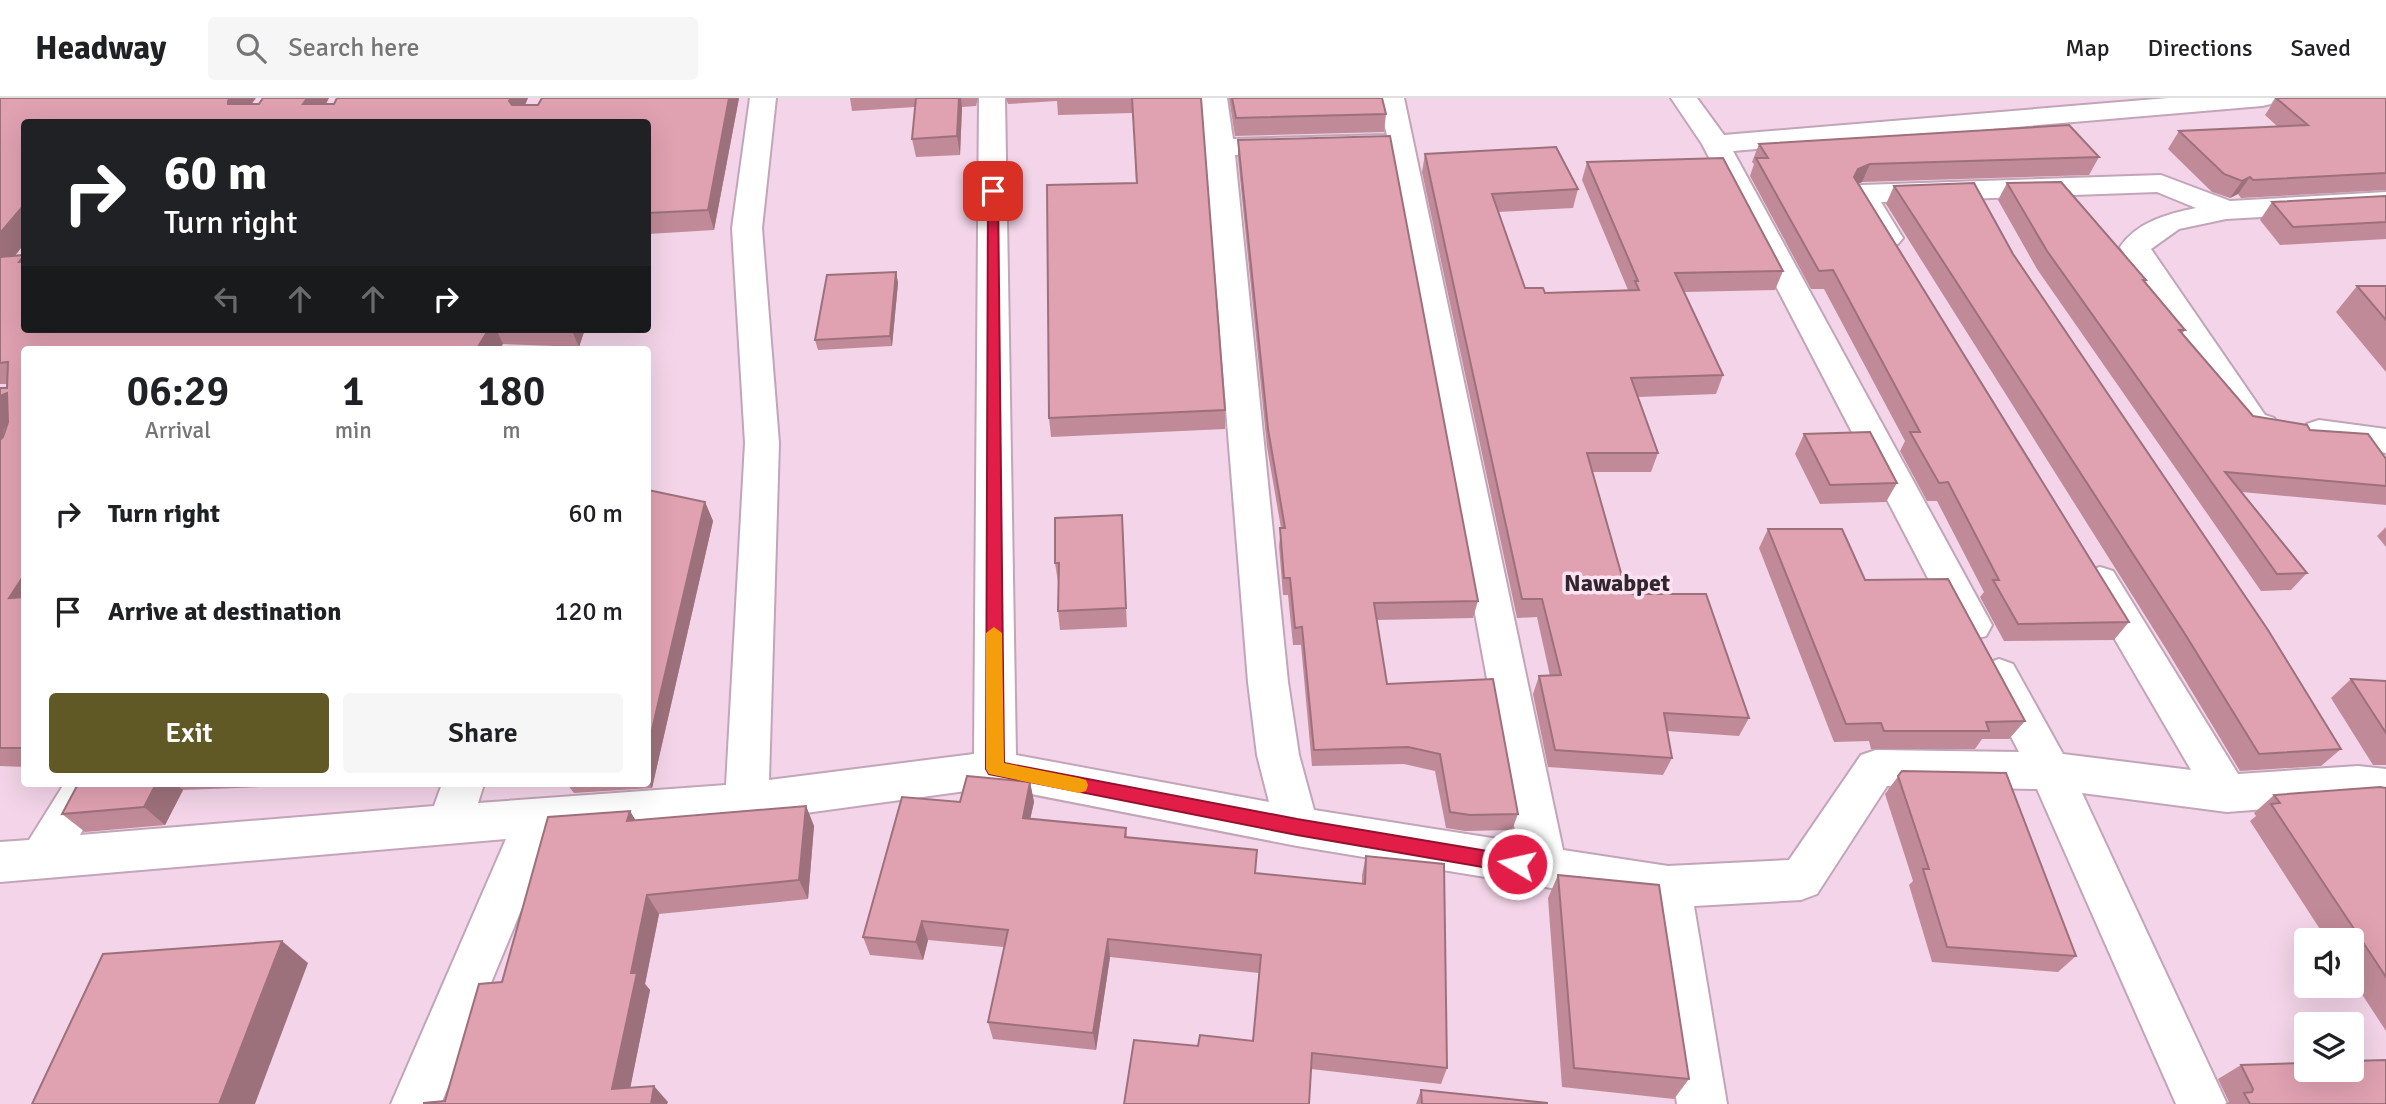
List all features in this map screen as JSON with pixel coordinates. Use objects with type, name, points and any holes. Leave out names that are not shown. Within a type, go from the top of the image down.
[{"type":"street","points":[[747,802],[762,443],[747,228],[763,98]]},
{"type":"street","points":[[992,98],[995,769]]},
{"type":"street","points":[[1214,98],[1268,682],[1278,755],[1297,827]]},
{"type":"street","points":[[1391,98],[1544,869]]},
{"type":"street","points":[[1684,98],[1716,144],[2050,771],[2202,1104]]},
{"type":"street","points":[[1716,144],[2262,98]]},
{"type":"street","points":[[1220,147],[1402,143]]},
{"type":"street","points":[[1904,263],[1862,194],[2161,183],[2226,210]]},
{"type":"street","points":[[1975,189],[1994,224]]},
{"type":"street","points":[[2386,201],[2226,210],[2169,222],[2135,247],[2253,424],[2386,441]]},
{"type":"street","points":[[2080,550],[2227,793]]},
{"type":"street","points":[[0,862],[456,804],[537,819],[747,802],[995,769],[1297,827],[1668,887],[1801,880],[1876,768],[2050,771],[2227,793],[2360,774]]},
{"type":"street","points":[[42,858],[86,787]]},
{"type":"street","points":[[416,1104],[537,819]]},
{"type":"street","points":[[1668,887],[1702,1104]]},
{"type":"building","points":[[0,98],[230,98],[228,104],[259,104],[263,98],[307,98],[303,104],[334,104],[337,98],[511,98],[509,101],[512,105],[538,105],[542,98],[729,98],[708,210],[651,213],[651,119],[21,119],[21,208],[0,233]]},
{"type":"building","points":[[916,98],[959,98],[957,136],[912,139]]},
{"type":"building","points":[[1132,98],[1201,98],[1225,410],[1049,418],[1047,185],[1137,183]]},
{"type":"building","points":[[1232,98],[1382,98],[1386,114],[1236,118]]},
{"type":"building","points":[[2276,98],[2386,98],[2386,173],[2253,180],[2250,177],[2242,181],[2224,174],[2179,131],[2308,125]]},
{"type":"building","points":[[2069,125],[2099,157],[1870,164],[1858,169],[1854,177],[2129,622],[2018,624],[1993,580],[1999,580],[1948,482],[1939,483],[1910,432],[1920,432],[1833,270],[1819,271],[1756,158],[1768,158],[1759,144]]},
{"type":"building","points":[[1390,136],[1478,601],[1374,603],[1387,684],[1493,679],[1518,814],[1470,815],[1450,812],[1440,754],[1408,747],[1314,750],[1302,627],[1295,628],[1290,578],[1284,578],[1280,528],[1285,528],[1268,429],[1238,140]]},
{"type":"building","points":[[1556,147],[1578,189],[1492,194],[1525,288],[1543,288],[1545,293],[1639,290],[1635,281],[1638,281],[1587,162],[1723,158],[1783,271],[1675,273],[1723,375],[1631,378],[1658,453],[1587,453],[1627,594],[1706,594],[1749,718],[1664,713],[1672,758],[1555,750],[1539,676],[1561,675],[1542,599],[1522,599],[1425,154]]},
{"type":"building","points":[[2061,182],[2146,280],[2143,280],[2185,330],[2179,330],[2253,416],[2307,425],[2310,430],[2368,434],[2386,459],[2386,486],[2225,472],[2307,573],[2277,574],[2047,251],[2007,183]]},
{"type":"building","points":[[1974,183],[2013,254],[2268,630],[2341,749],[2259,754],[2185,634],[1894,186]]},
{"type":"building","points":[[2386,196],[2386,222],[2293,227],[2272,202]]},
{"type":"building","points":[[21,255],[21,333],[487,333],[478,346],[21,346],[21,580],[9,598],[21,597],[21,748],[0,748],[0,440],[8,422],[7,393],[0,396],[0,388],[7,388],[8,362],[0,363],[0,257]]},
{"type":"building","points":[[896,272],[890,336],[815,340],[827,275]]},
{"type":"building","points":[[2357,286],[2386,286],[2386,320]]},
{"type":"building","points":[[1870,432],[1897,483],[1830,485],[1804,434]]},
{"type":"building","points":[[651,491],[705,502],[651,734]]},
{"type":"building","points":[[1122,515],[1126,608],[1058,611],[1059,563],[1055,563],[1055,518]]},
{"type":"building","points":[[1768,529],[1842,529],[1865,580],[1948,579],[2025,721],[1986,722],[1989,731],[1884,731],[1881,723],[1846,724]]},
{"type":"building","points":[[2351,679],[2386,681],[2386,733]]},
{"type":"building","points":[[1902,771],[2006,773],[2076,956],[1947,947],[1923,869],[1929,869],[1898,776]]},
{"type":"building","points":[[967,776],[1030,782],[1023,818],[1126,828],[1125,837],[1257,850],[1255,873],[1365,884],[1366,856],[1444,864],[1447,1068],[1312,1053],[1309,1104],[1124,1104],[1134,1040],[1198,1046],[1200,1035],[1253,1041],[1261,955],[1108,939],[1093,1033],[988,1022],[1008,930],[922,921],[916,942],[863,937],[902,797],[960,802]]},
{"type":"building","points":[[76,787],[154,787],[144,807],[62,814]]},
{"type":"building","points":[[2386,788],[2386,977],[2364,944],[2364,928],[2353,928],[2271,804],[2280,803],[2274,795]]},
{"type":"building","points":[[806,806],[799,880],[647,895],[631,973],[637,973],[612,1089],[654,1086],[651,1104],[424,1104],[445,1101],[479,984],[502,982],[548,817],[630,811],[627,821]]},
{"type":"building","points":[[1558,875],[1659,885],[1689,1079],[1574,1068]]},
{"type":"building","points":[[282,941],[219,1104],[32,1104],[103,954]]},
{"type":"building","points":[[2386,1060],[2386,1104],[2250,1104],[2244,1093],[2252,1092],[2253,1089],[2241,1065],[2294,1063],[2294,1082],[2364,1082],[2364,1061]]},
{"type":"building","points":[[1421,1090],[1547,1103],[1547,1104],[1422,1104]]},
{"type":"slow traffic","points":[[994,633],[995,769],[1079,785]]},
{"type":"district","name":"Nawabpet","points":[[1617,583]]},
{"type":"route","points":[[993,191],[995,769],[1297,827],[1517,864]]}]
